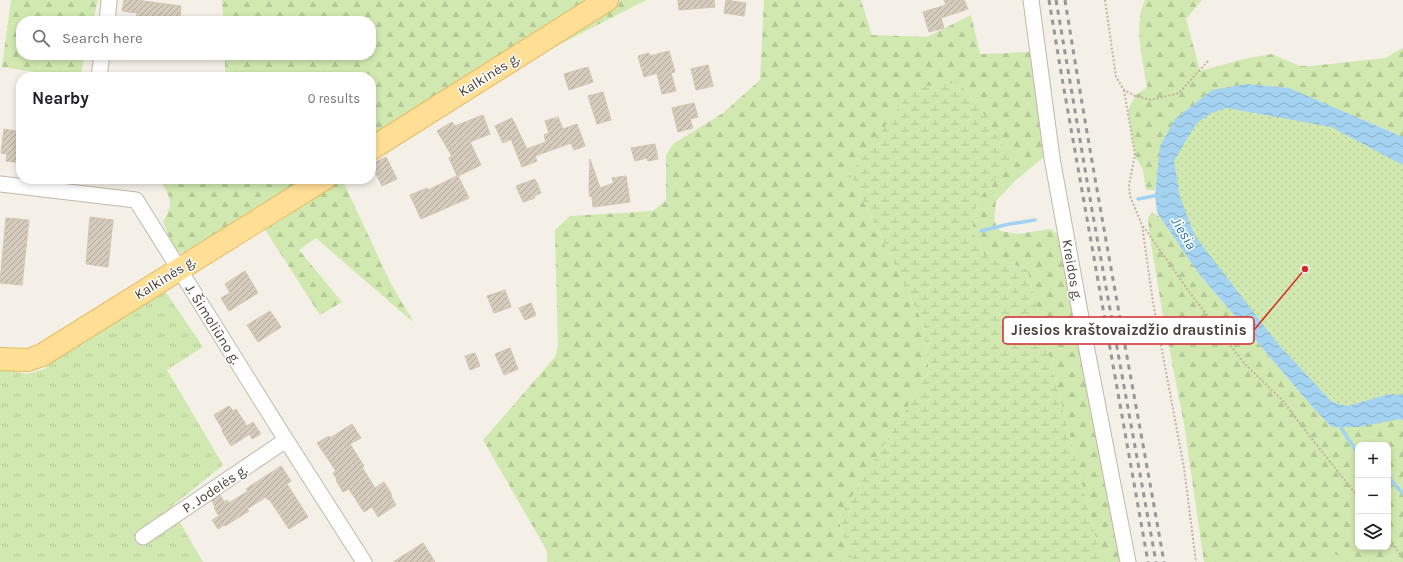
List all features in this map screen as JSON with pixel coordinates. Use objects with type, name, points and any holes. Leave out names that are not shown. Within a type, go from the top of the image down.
[{"type":"main road","name":"Kalkinės g.","points":[[376,146],[607,0]]},
{"type":"main road","name":"Kalkinės g.","points":[[0,359],[28,360],[42,355],[316,184]]},
{"type":"street","name":"Kreidos g.","points":[[1031,0],[1052,158],[1128,562]]},
{"type":"street","points":[[108,16],[109,2]]},
{"type":"street","points":[[100,72],[101,60]]},
{"type":"street","name":"J. Šimoliūno g.","points":[[0,184],[84,186],[136,200],[364,562]]},
{"type":"street","name":"P. Jodelės g.","points":[[143,537],[286,440]]},
{"type":"path","points":[[1104,0],[1116,77],[1124,90],[1135,155],[1129,185],[1130,196],[1142,225],[1190,293],[1244,363],[1283,401],[1355,493]]},
{"type":"path","points":[[1124,90],[1135,96],[1151,100],[1179,93],[1209,60]]},
{"type":"path","points":[[1142,225],[1153,302],[1184,468],[1196,562]]},
{"type":"path","points":[[1391,541],[1403,559]]},
{"type":"green space","points":[[11,0],[98,0],[94,16],[16,16],[16,60],[84,60],[81,72],[34,72],[2,67]]},
{"type":"green space","points":[[222,0],[594,0],[376,135],[376,72],[225,72],[225,60],[376,60],[376,16],[223,16]]},
{"type":"green space","points":[[621,0],[646,0],[541,54],[544,44]]},
{"type":"green space","points":[[764,0],[861,0],[872,35],[927,37],[971,15],[980,54],[1030,52],[1044,157],[1016,180],[996,201],[994,221],[1000,231],[1018,234],[1049,229],[1058,234],[1123,562],[1102,562],[1027,269],[985,256],[972,229],[978,200],[1010,159],[983,113],[959,82],[850,174],[923,323],[929,372],[838,519],[853,562],[547,562],[547,551],[483,440],[555,357],[558,346],[555,230],[570,216],[653,211],[666,200],[666,155],[673,144],[723,113],[760,80]]},
{"type":"green space","points":[[1145,0],[1202,0],[1186,19],[1200,71],[1248,58],[1272,54],[1300,66],[1311,66],[1385,58],[1403,48],[1403,137],[1343,111],[1157,178],[1155,190],[1146,190],[1143,170],[1135,155],[1128,110],[1135,96],[1147,87],[1139,32],[1141,10]]},
{"type":"green space","points":[[959,82],[983,113],[1011,159],[978,200],[972,229],[985,256],[1027,269],[1102,562],[853,562],[838,519],[929,372],[923,323],[850,174],[913,88]]},
{"type":"green space","points":[[1278,98],[1403,157],[1403,413],[1336,419],[1175,224],[1169,157],[1209,103]]},
{"type":"green space","points":[[162,184],[298,184],[189,251],[180,253],[173,247],[163,222],[170,204],[169,196]]},
{"type":"green space","points":[[330,184],[344,184],[390,282],[414,323],[316,238],[299,250],[342,302],[320,315],[264,228]]},
{"type":"green space","points":[[1152,212],[1160,217],[1199,274],[1316,411],[1332,427],[1400,419],[1403,421],[1403,562],[1204,562],[1184,424],[1163,316],[1148,218]]},
{"type":"green space","points":[[165,291],[203,347],[167,370],[223,465],[171,507],[203,562],[0,562],[0,366],[26,374],[45,369],[48,362]]},
{"type":"green space","points":[[1328,549],[1348,562],[1319,562]]},
{"type":"water","name":"Jiesia","points":[[1246,84],[1289,88],[1403,137],[1403,165],[1331,127],[1227,108],[1211,113],[1196,124],[1174,161],[1180,197],[1195,236],[1278,344],[1332,402],[1347,406],[1390,394],[1403,395],[1403,421],[1400,419],[1359,427],[1332,427],[1316,411],[1199,274],[1157,212],[1155,196],[1160,146],[1175,119],[1212,90]]},
{"type":"building","points":[[124,0],[136,0],[181,6],[180,16],[137,16],[137,13],[122,11]]},
{"type":"building","points":[[678,0],[714,0],[715,7],[679,10]]},
{"type":"building","points":[[726,0],[746,3],[744,16],[724,13]]},
{"type":"building","points":[[944,0],[964,0],[968,9],[941,18],[944,28],[929,32],[923,12],[946,5]]},
{"type":"building","points":[[669,51],[675,72],[671,73],[676,91],[662,94],[657,73],[644,77],[638,56],[649,53],[650,56]]},
{"type":"building","points":[[708,65],[713,86],[696,90],[691,69]]},
{"type":"building","points":[[588,67],[593,82],[569,90],[564,74]]},
{"type":"building","points":[[603,92],[611,120],[597,124],[588,96]]},
{"type":"building","points":[[694,103],[698,117],[690,119],[693,128],[678,132],[672,108]]},
{"type":"building","points":[[483,115],[490,134],[470,142],[481,165],[458,176],[469,198],[421,219],[410,195],[427,188],[428,190],[457,176],[449,158],[452,156],[437,131],[452,122],[455,126]]},
{"type":"building","points":[[558,117],[563,129],[577,124],[585,146],[574,150],[571,143],[535,156],[537,161],[522,167],[511,139],[503,143],[495,126],[512,118],[527,149],[546,142],[544,135],[549,133],[545,121]]},
{"type":"building","points":[[4,129],[16,131],[16,162],[6,161],[7,154],[1,153]]},
{"type":"building","points":[[655,144],[658,159],[648,161],[647,158],[635,161],[631,148]]},
{"type":"building","points":[[386,157],[397,179],[382,186],[376,174],[376,162]]},
{"type":"building","points":[[590,159],[600,188],[614,183],[612,178],[626,176],[630,202],[593,207],[592,196],[590,197],[589,189]]},
{"type":"building","points":[[535,179],[541,193],[534,196],[535,198],[523,202],[516,186]]},
{"type":"building","points":[[90,217],[113,220],[108,267],[86,264]]},
{"type":"building","points":[[6,218],[29,220],[22,285],[0,283]]},
{"type":"building","points":[[245,271],[258,293],[229,311],[221,298],[230,293],[225,284]]},
{"type":"building","points":[[505,290],[511,307],[494,313],[487,296]]},
{"type":"building","points":[[531,303],[536,315],[525,320],[519,308]]},
{"type":"building","points":[[270,311],[281,327],[258,342],[247,325]]},
{"type":"building","points":[[510,348],[518,369],[504,375],[495,354]]},
{"type":"building","points":[[475,353],[480,366],[470,370],[465,356]]},
{"type":"building","points":[[229,406],[233,411],[236,409],[247,426],[253,422],[261,434],[252,439],[250,434],[231,446],[214,415]]},
{"type":"building","points":[[352,424],[361,438],[350,444],[364,466],[362,467],[375,488],[384,482],[396,505],[378,517],[372,507],[364,512],[349,489],[343,492],[333,473],[336,471],[317,443],[329,436],[330,438]]},
{"type":"building","points":[[281,466],[291,481],[287,484],[308,517],[289,529],[269,499],[268,500],[266,497],[247,509],[249,511],[218,529],[212,520],[219,516],[212,501],[220,495],[224,502],[227,500],[229,503],[248,491],[246,489]]},
{"type":"building","points":[[423,543],[435,562],[393,562]]},
{"type":"waterway","points":[[1138,199],[1159,195]]},
{"type":"waterway","points":[[981,231],[1009,224],[1035,220]]},
{"type":"waterway","points":[[1338,423],[1355,449]]},
{"type":"waterway","points":[[1390,478],[1403,494]]},
{"type":"railway","points":[[1049,0],[1148,562]]},
{"type":"railway","points":[[1056,0],[1092,210],[1156,562]]},
{"type":"railway","points":[[1065,0],[1164,562]]},
{"type":"place","name":"Jiesios kraštovaizdžio draustinis","points":[[1305,269]]}]
